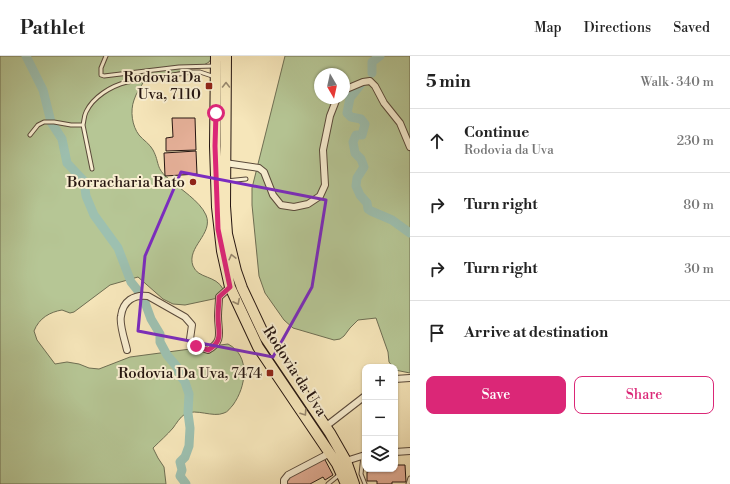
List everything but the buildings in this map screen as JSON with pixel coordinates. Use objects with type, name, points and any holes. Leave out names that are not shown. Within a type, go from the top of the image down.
[{"type":"main road","name":"Rodovia da Uva","points":[[226,56],[225,181],[227,234],[236,271],[242,288],[265,337],[346,461],[354,484]]},
{"type":"main road","name":"Rodovia da Uva","points":[[216,61],[215,146],[217,214],[222,251],[230,287],[258,347],[330,453],[346,484]]},
{"type":"street","points":[[350,87],[363,82],[370,81],[375,86],[384,103],[400,123],[410,147]]},
{"type":"street","points":[[225,163],[259,168],[264,172],[273,195],[280,205],[294,207],[308,204],[320,196],[325,185],[323,150],[330,116],[335,104]]},
{"type":"street","points":[[128,350],[120,317],[127,301],[135,296],[142,295],[148,296],[185,318],[192,325],[190,339],[196,346],[208,350],[215,346],[220,337],[218,317],[219,297],[230,287]]},
{"type":"street","points":[[398,379],[410,378]]},
{"type":"street","points":[[325,427],[362,398]]},
{"type":"street","points":[[398,452],[410,451]]},
{"type":"street","points":[[284,484],[284,480],[288,475],[330,453]]},
{"type":"street","points":[[346,461],[362,457]]},
{"type":"lane","points":[[106,56],[101,68],[101,75],[104,76],[216,61]]},
{"type":"lane","points":[[92,169],[83,124],[86,112],[100,95],[118,84],[127,82],[192,72],[200,72],[216,77]]},
{"type":"lane","points":[[30,135],[38,125],[44,122],[72,125],[83,124]]},
{"type":"lane","points":[[225,181],[246,179]]},
{"type":"lane","points":[[362,468],[361,474],[365,484]]},
{"type":"lane","points":[[328,484],[341,473]]},
{"type":"lane","points":[[408,484],[410,478]]},
{"type":"highlighted area","points":[[181,172],[326,200],[312,287],[273,357],[138,331],[145,256]]},
{"type":"green space","points":[[0,56],[213,56],[209,62],[202,66],[144,81],[135,97],[132,114],[133,123],[137,131],[152,148],[162,172],[195,200],[206,215],[207,222],[204,234],[193,253],[193,266],[199,273],[216,281],[220,285],[223,289],[218,298],[185,305],[173,304],[163,299],[138,277],[110,285],[74,312],[70,313],[62,310],[45,316],[36,326],[34,331],[37,340],[55,364],[67,362],[99,369],[130,357],[228,344],[235,349],[240,356],[244,372],[241,390],[233,405],[227,412],[220,414],[189,412],[185,414],[171,431],[153,448],[164,467],[166,484],[0,484]]},
{"type":"green space","points":[[285,56],[410,56],[410,373],[398,371],[398,364],[391,364],[389,362],[388,352],[376,318],[358,320],[344,336],[340,339],[334,340],[293,328],[284,320],[265,293],[259,276],[252,205],[252,188]]},
{"type":"waterway","points":[[26,56],[43,90],[51,122],[62,139],[67,163],[84,181],[86,196],[94,215],[118,248],[131,282],[139,292]]},
{"type":"waterway","points":[[372,73],[372,62],[380,56]]},
{"type":"waterway","points":[[361,84],[350,98],[347,113],[351,117],[361,119],[365,124],[362,135],[356,135],[353,142],[355,153],[361,159],[364,167],[357,178],[356,186],[360,195],[367,203],[368,209],[392,220],[410,233]]},
{"type":"waterway","points":[[143,297],[151,319],[160,334],[160,342],[167,355],[177,367],[185,382],[189,394],[189,446],[185,457],[180,462],[182,470],[180,476],[186,484]]},
{"type":"place","name":"Rodovia Da Uva, 7110","points":[[209,86]]},
{"type":"place","name":"Borracharia Rato","points":[[193,182]]},
{"type":"place","name":"Rodovia Da Uva, 7474","points":[[270,373]]},
{"type":"route","points":[[196,346],[208,350],[215,346],[220,337],[218,317],[219,297],[230,287],[218,229],[215,146],[216,113]]}]
